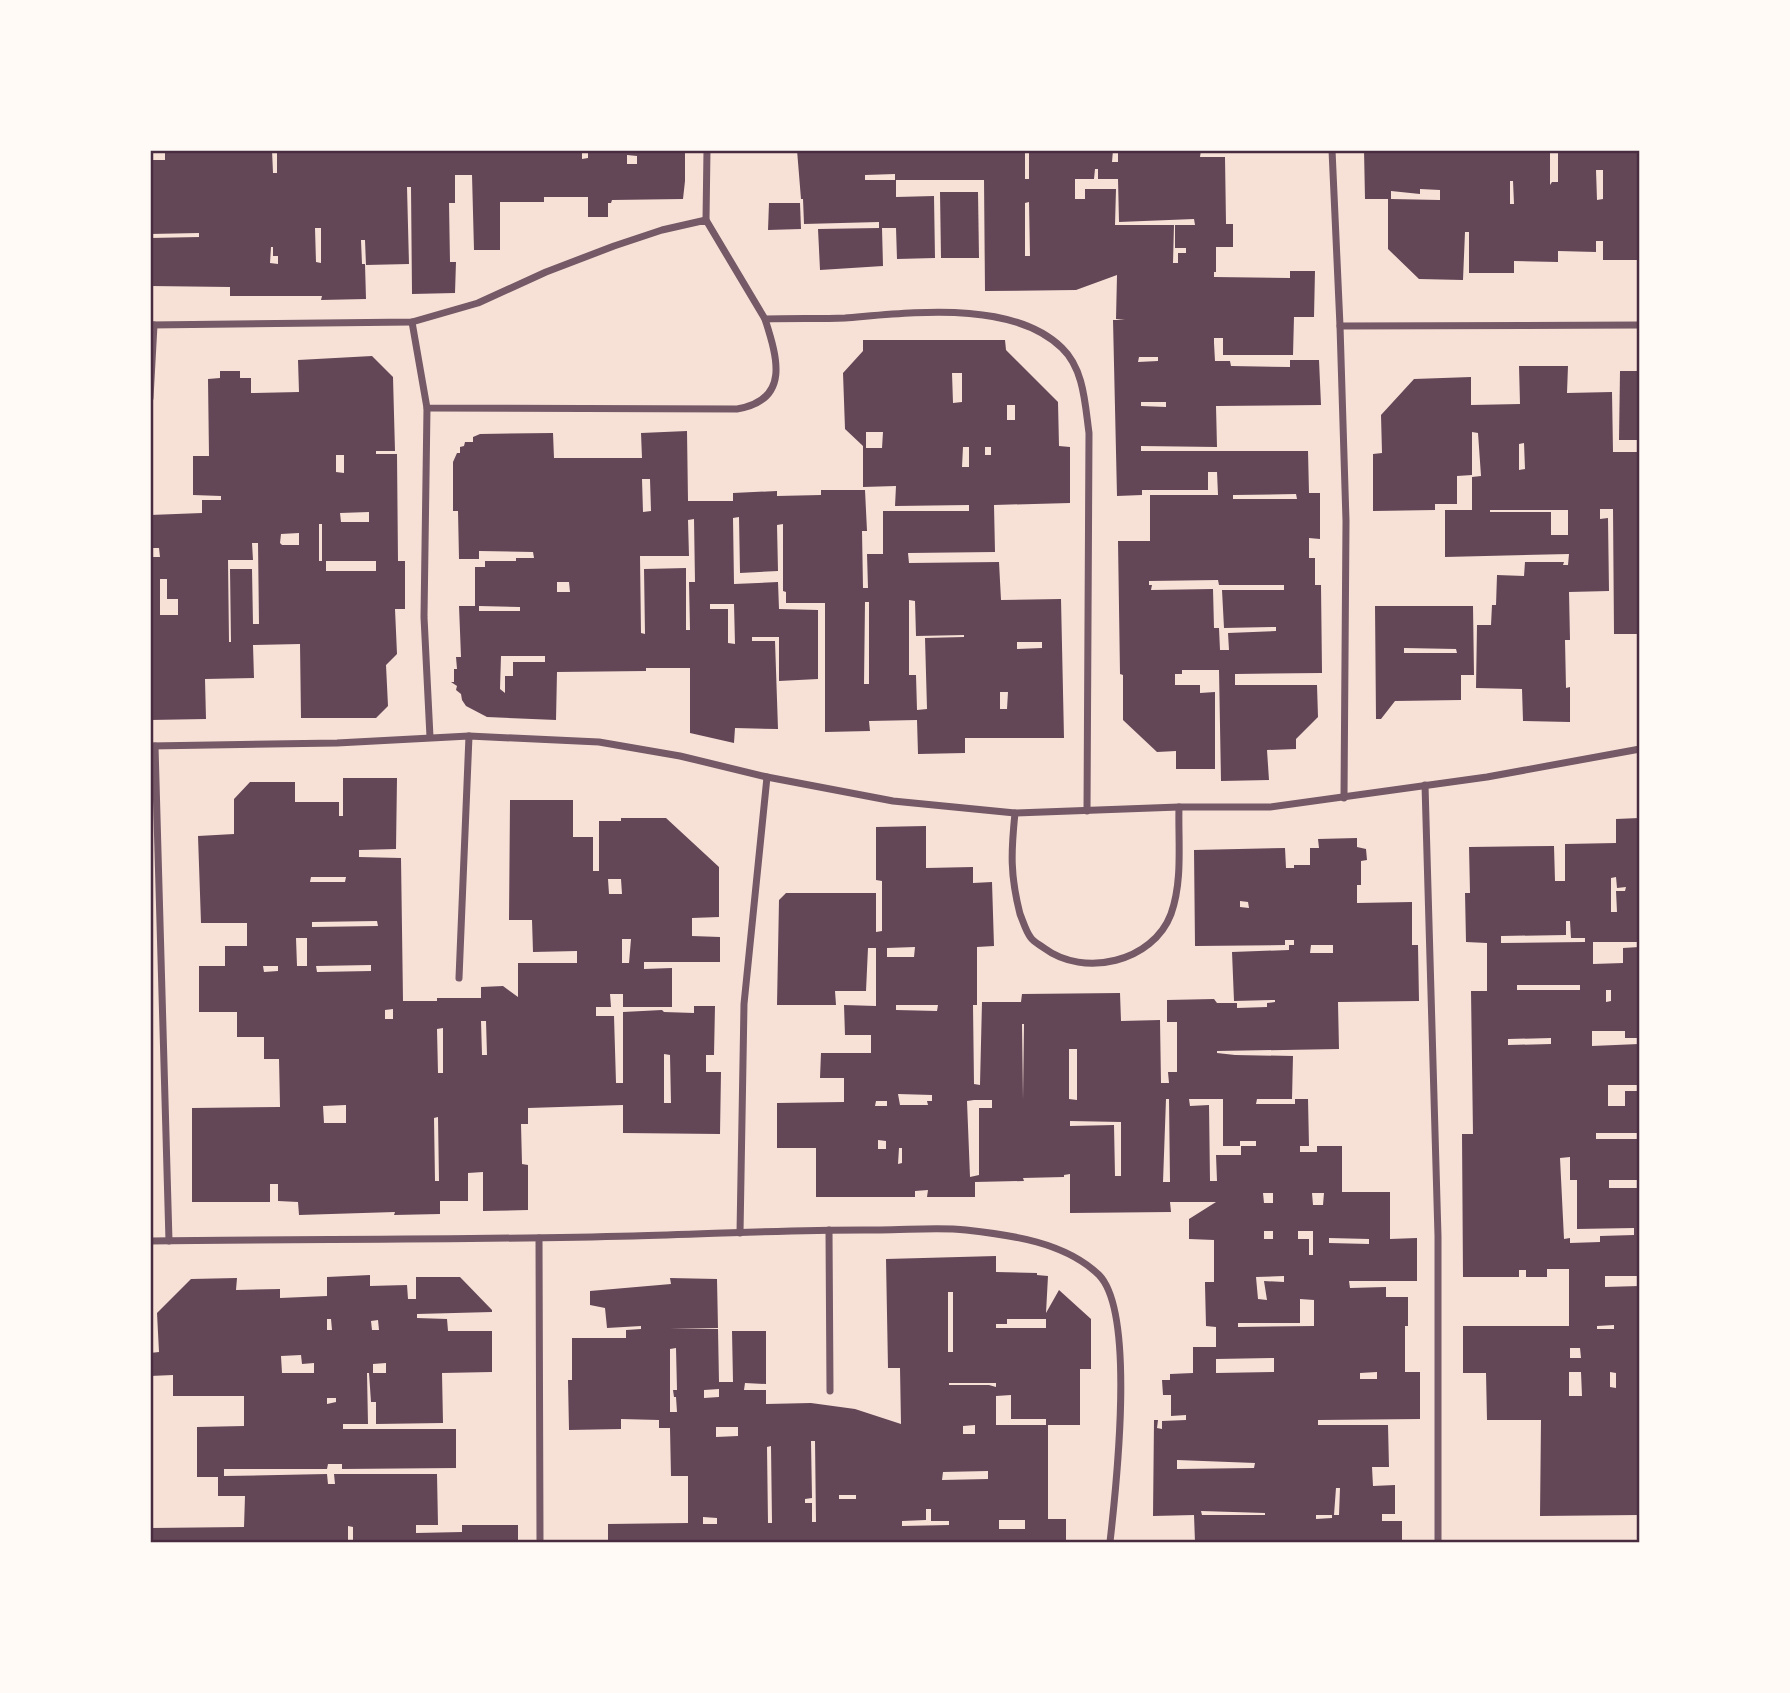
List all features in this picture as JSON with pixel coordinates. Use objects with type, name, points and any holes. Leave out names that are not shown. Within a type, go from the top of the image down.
[{"type":"street","points":[[428,408],[737,409],[751,407],[762,401],[775,383],[778,372],[776,353],[765,319],[706,220],[707,150]]},
{"type":"street","points":[[1332,150],[1346,522],[1344,798]]},
{"type":"street","points":[[150,398],[152,325],[412,322],[478,303],[546,272],[626,242],[706,220]]},
{"type":"street","points":[[765,319],[842,318],[888,314],[985,314],[1013,320],[1041,333],[1063,348],[1076,369],[1083,390],[1089,433],[1087,811]]},
{"type":"street","points":[[412,322],[428,408],[424,617],[430,737]]},
{"type":"street","points":[[1340,326],[1640,325]]},
{"type":"street","points":[[459,978],[469,736]]},
{"type":"street","points":[[169,1241],[153,746],[337,743],[469,736],[599,743],[680,756],[767,777],[893,801],[1015,813],[1179,807],[1270,807],[1487,777],[1640,749]]},
{"type":"street","points":[[740,1233],[744,1004],[767,777]]},
{"type":"street","points":[[1426,785],[1438,1236],[1438,1542]]},
{"type":"street","points":[[1015,813],[1010,859],[1014,891],[1022,920],[1031,939],[1051,954],[1072,961],[1103,963],[1135,954],[1156,936],[1170,916],[1177,891],[1179,807]]},
{"type":"street","points":[[150,1241],[539,1238],[829,1230],[963,1230],[1027,1239],[1055,1248],[1100,1276],[1111,1295],[1120,1365],[1121,1413],[1110,1542]]},
{"type":"street","points":[[829,1230],[830,1391]]},
{"type":"street","points":[[539,1238],[540,1542]]},
{"type":"building","points":[[165,150],[272,150],[273,173],[277,173],[277,150],[582,150],[582,159],[588,158],[588,150],[685,150],[685,181],[683,199],[612,200],[608,203],[608,217],[588,217],[588,197],[544,197],[544,202],[500,202],[500,250],[474,250],[472,175],[455,175],[455,203],[449,203],[450,262],[456,262],[455,293],[412,294],[411,187],[407,187],[409,264],[366,265],[365,240],[361,240],[366,299],[321,300],[322,296],[230,296],[230,287],[150,286],[150,238],[199,237],[199,233],[150,234],[150,160],[165,160]],"holes":[[[627,155],[637,156],[637,164],[627,164]],[[315,228],[321,228],[321,263],[316,262]],[[271,247],[273,247],[273,256],[278,256],[278,264],[270,263]]]},
{"type":"building","points":[[797,150],[1025,150],[1025,179],[1029,179],[1029,150],[1113,150],[1112,162],[1118,162],[1118,150],[1201,150],[1200,157],[1225,157],[1226,224],[1233,224],[1233,247],[1216,247],[1214,277],[1290,278],[1290,271],[1315,271],[1314,317],[1294,317],[1293,355],[1223,355],[1223,338],[1214,338],[1215,361],[1230,361],[1231,366],[1290,367],[1290,360],[1319,360],[1321,405],[1216,406],[1217,447],[1141,446],[1141,451],[1308,451],[1309,493],[1320,493],[1320,539],[1309,538],[1309,558],[1315,558],[1315,585],[1321,585],[1322,673],[1235,674],[1235,685],[1317,685],[1318,717],[1296,739],[1296,749],[1267,750],[1269,780],[1221,781],[1219,670],[1182,670],[1182,674],[1175,674],[1175,685],[1200,685],[1200,693],[1215,692],[1215,769],[1176,769],[1176,751],[1157,752],[1123,720],[1118,541],[1150,541],[1150,495],[1218,495],[1217,472],[1208,472],[1208,490],[1142,490],[1142,495],[1117,496],[1113,320],[1125,320],[1116,319],[1117,275],[1076,290],[985,291],[984,180],[896,180],[896,197],[934,196],[935,258],[897,259],[896,228],[882,228],[883,266],[820,270],[818,229],[879,228],[879,222],[804,224]],"holes":[[[1095,169],[1098,169],[1098,179],[1118,179],[1119,222],[1194,219],[1195,225],[1175,225],[1175,248],[1186,248],[1186,253],[1178,253],[1178,263],[1173,263],[1174,225],[1115,225],[1116,189],[1085,189],[1085,199],[1075,199],[1075,179],[1094,179]],[[895,174],[895,180],[865,180],[865,175]],[[1029,202],[1030,256],[1025,256],[1025,203]],[[1139,357],[1158,357],[1158,361],[1138,362]],[[1141,402],[1166,402],[1166,407],[1141,406]],[[1296,494],[1297,499],[1233,499],[1233,495]],[[1218,580],[1219,585],[1284,585],[1284,590],[1222,590],[1224,628],[1276,627],[1276,631],[1228,633],[1229,650],[1220,650],[1219,628],[1214,628],[1213,589],[1151,590],[1152,585],[1149,585],[1149,581]]]},
{"type":"building","points":[[1364,150],[1550,150],[1550,185],[1552,182],[1558,182],[1558,150],[1639,150],[1639,260],[1603,260],[1603,241],[1596,241],[1596,252],[1558,251],[1558,262],[1514,261],[1514,273],[1469,273],[1469,232],[1465,232],[1463,280],[1419,279],[1388,249],[1388,199],[1365,199]],"holes":[[[1596,170],[1603,170],[1603,199],[1597,200]],[[1510,181],[1513,181],[1514,204],[1510,204]],[[1420,189],[1440,190],[1440,200],[1391,199],[1391,191],[1420,194]]]},
{"type":"building","points":[[940,192],[978,192],[979,258],[941,258]]},
{"type":"building","points":[[769,203],[800,203],[801,229],[768,230]]},
{"type":"building","points":[[863,340],[1005,340],[1006,350],[1058,402],[1059,446],[1070,447],[1070,503],[994,505],[995,552],[908,553],[909,563],[999,562],[1001,600],[1061,599],[1064,738],[965,738],[965,753],[918,754],[917,720],[869,721],[870,731],[825,732],[825,603],[786,603],[786,592],[783,591],[783,524],[777,525],[778,571],[740,573],[739,517],[733,518],[734,584],[778,582],[779,609],[818,610],[818,679],[779,681],[779,637],[752,637],[752,641],[775,641],[778,729],[735,728],[734,743],[690,733],[690,668],[557,672],[556,720],[487,717],[466,706],[461,694],[456,690],[457,686],[451,682],[454,682],[454,669],[457,669],[456,657],[461,657],[459,606],[475,606],[475,567],[485,567],[485,561],[534,558],[533,552],[479,551],[479,559],[459,559],[458,511],[453,511],[453,462],[465,442],[473,442],[473,437],[480,434],[553,433],[554,458],[642,458],[641,433],[687,431],[688,501],[733,501],[733,493],[777,491],[777,496],[821,495],[821,490],[865,490],[867,531],[862,531],[863,588],[868,588],[867,554],[883,554],[883,511],[969,511],[969,505],[895,506],[896,486],[863,487],[863,446],[845,429],[843,373],[863,351]],"holes":[[[952,373],[962,373],[962,402],[953,403]],[[1007,405],[1015,405],[1015,420],[1007,420]],[[866,432],[883,432],[882,448],[866,448]],[[963,447],[969,447],[969,467],[962,467]],[[985,447],[991,447],[991,455],[985,455]],[[642,479],[650,479],[651,511],[643,512]],[[694,519],[695,582],[689,582],[690,630],[686,630],[686,568],[644,569],[645,634],[641,633],[640,556],[689,556],[688,520]],[[557,582],[569,582],[570,592],[557,592]],[[909,600],[915,601],[916,636],[964,635],[925,638],[927,709],[917,710],[916,675],[909,675]],[[865,602],[869,602],[869,684],[864,684]],[[710,604],[734,604],[735,644],[728,643],[728,609],[710,609]],[[479,606],[520,607],[520,611],[479,611]],[[1017,642],[1042,642],[1042,648],[1017,649]],[[501,656],[545,656],[545,662],[513,662],[513,676],[505,676],[505,693],[500,689]],[[1000,692],[1008,692],[1007,709],[1000,709]]]},
{"type":"building","points":[[372,356],[393,377],[395,451],[376,451],[376,454],[397,454],[398,561],[405,561],[405,609],[395,609],[397,654],[386,665],[388,706],[376,718],[301,718],[300,644],[253,645],[254,678],[205,679],[206,719],[150,720],[150,557],[160,557],[159,548],[150,548],[150,515],[202,513],[202,500],[221,500],[221,496],[193,495],[193,456],[209,456],[208,379],[220,378],[220,371],[240,371],[240,378],[251,378],[251,393],[299,392],[298,360]],"holes":[[[336,455],[344,455],[344,473],[336,472]],[[369,512],[369,522],[341,522],[340,513]],[[319,524],[322,524],[322,561],[319,561]],[[299,533],[299,545],[280,543],[281,534]],[[252,543],[258,543],[259,624],[253,624],[252,569],[230,569],[231,642],[228,560],[253,560]],[[326,561],[376,561],[376,571],[326,571]],[[160,579],[167,579],[167,599],[178,599],[178,615],[160,615]]]},
{"type":"building","points":[[1519,366],[1568,366],[1567,393],[1612,392],[1613,452],[1639,452],[1639,634],[1614,634],[1613,509],[1600,509],[1600,519],[1608,518],[1609,591],[1569,592],[1570,640],[1565,640],[1566,688],[1570,687],[1570,722],[1523,721],[1522,689],[1476,688],[1477,625],[1491,625],[1492,605],[1496,605],[1497,575],[1524,576],[1525,562],[1564,562],[1563,565],[1568,565],[1569,554],[1445,557],[1445,510],[1472,510],[1472,477],[1481,476],[1478,433],[1472,432],[1472,475],[1457,476],[1457,504],[1435,504],[1435,510],[1373,511],[1373,454],[1382,453],[1381,415],[1414,379],[1471,377],[1471,405],[1520,404]],"holes":[[[1524,443],[1525,469],[1519,470],[1519,444]],[[1490,510],[1568,510],[1568,535],[1551,535],[1551,512]]]},
{"type":"building","points":[[1620,371],[1639,371],[1639,440],[1619,440]]},
{"type":"building","points":[[1375,606],[1473,606],[1474,675],[1461,675],[1461,700],[1395,701],[1381,719],[1376,719]],"holes":[[[1404,648],[1456,649],[1457,653],[1404,653]]]},
{"type":"building","points":[[343,778],[397,778],[396,849],[359,850],[359,857],[401,858],[403,1001],[481,998],[481,987],[503,986],[518,997],[518,963],[577,963],[577,951],[533,952],[532,920],[509,920],[510,800],[573,800],[573,837],[593,837],[593,871],[599,871],[599,821],[666,818],[719,867],[719,917],[692,918],[692,936],[720,937],[720,962],[644,962],[644,969],[672,968],[672,1007],[623,1007],[623,994],[610,994],[611,1007],[596,1007],[596,1016],[614,1016],[616,1083],[623,1083],[623,1012],[662,1010],[694,1013],[694,1006],[715,1006],[714,1055],[706,1055],[706,1072],[721,1072],[720,1134],[623,1133],[623,1105],[528,1108],[528,1124],[521,1124],[522,1164],[528,1165],[528,1210],[483,1211],[483,1172],[468,1173],[468,1201],[440,1201],[440,1214],[394,1215],[395,1212],[299,1215],[298,1202],[278,1201],[278,1184],[270,1184],[270,1202],[192,1202],[192,1108],[280,1107],[279,1059],[264,1059],[264,1037],[237,1037],[237,1012],[199,1012],[199,966],[225,966],[225,946],[247,946],[247,923],[201,923],[198,836],[234,834],[234,799],[250,782],[295,782],[295,802],[339,802],[339,816],[343,816]],"holes":[[[311,877],[346,877],[345,882],[310,882]],[[608,879],[621,879],[622,894],[609,894]],[[377,921],[378,926],[312,927],[312,922]],[[296,938],[307,938],[307,966],[297,966]],[[622,939],[631,939],[629,963],[622,963]],[[371,965],[371,971],[317,972],[316,966]],[[263,966],[278,966],[278,971],[264,972]],[[393,1009],[393,1019],[385,1019],[385,1010]],[[481,1021],[486,1021],[487,1055],[482,1055]],[[443,1028],[443,1073],[438,1073],[437,1029]],[[664,1054],[670,1055],[671,1103],[664,1103]],[[346,1105],[346,1123],[324,1123],[323,1106]],[[438,1117],[439,1181],[435,1181],[434,1118]]]},
{"type":"building","points":[[1639,818],[1639,942],[1593,942],[1593,964],[1623,963],[1623,948],[1639,947],[1639,1038],[1625,1038],[1625,1031],[1592,1031],[1592,1046],[1639,1044],[1639,1085],[1608,1085],[1608,1106],[1625,1106],[1625,1091],[1639,1091],[1639,1133],[1596,1133],[1596,1139],[1639,1139],[1639,1180],[1609,1180],[1609,1188],[1639,1188],[1639,1276],[1605,1276],[1605,1287],[1639,1286],[1639,1515],[1540,1516],[1541,1420],[1487,1420],[1486,1373],[1463,1373],[1463,1326],[1569,1326],[1569,1269],[1547,1269],[1547,1277],[1526,1277],[1526,1270],[1519,1270],[1519,1277],[1463,1277],[1462,1134],[1473,1134],[1471,991],[1487,991],[1487,943],[1466,942],[1465,893],[1470,893],[1469,847],[1554,846],[1555,881],[1565,881],[1565,844],[1616,843],[1616,819]],"holes":[[[1616,877],[1617,888],[1626,887],[1625,891],[1616,891],[1617,912],[1611,912],[1611,878]],[[1566,921],[1570,921],[1571,938],[1585,938],[1585,942],[1501,943],[1501,936],[1566,935]],[[1517,985],[1580,985],[1580,990],[1517,990]],[[1606,990],[1611,990],[1611,1001],[1606,1002]],[[1551,1038],[1551,1044],[1508,1045],[1508,1039]],[[1570,1157],[1570,1180],[1577,1180],[1577,1229],[1634,1228],[1634,1235],[1600,1236],[1600,1242],[1570,1243],[1570,1238],[1564,1239],[1560,1158]],[[1614,1325],[1614,1329],[1597,1329],[1597,1326]],[[1570,1348],[1580,1348],[1581,1358],[1570,1358]],[[1569,1372],[1581,1372],[1582,1396],[1569,1396]],[[1610,1372],[1616,1373],[1616,1388],[1610,1387]]]},
{"type":"building","points":[[926,826],[926,868],[973,867],[973,883],[992,882],[994,946],[977,947],[977,1005],[973,1005],[974,1084],[980,1085],[982,1002],[1021,1002],[1022,994],[1120,993],[1121,1021],[1160,1020],[1161,1083],[1169,1083],[1168,1072],[1177,1072],[1177,1022],[1167,1022],[1167,1000],[1214,999],[1217,1003],[1237,1003],[1237,1008],[1267,1007],[1267,1003],[1275,1002],[1234,1001],[1232,952],[1289,950],[1289,945],[1294,945],[1294,940],[1285,940],[1285,945],[1195,946],[1194,850],[1285,848],[1286,868],[1294,868],[1294,865],[1310,865],[1310,848],[1319,848],[1318,839],[1357,838],[1357,847],[1366,849],[1367,860],[1361,861],[1361,885],[1357,885],[1357,903],[1412,902],[1412,945],[1418,945],[1419,1001],[1338,1002],[1339,1049],[1217,1051],[1235,1055],[1293,1056],[1292,1099],[1257,1099],[1256,1104],[1295,1104],[1295,1099],[1308,1099],[1309,1146],[1300,1146],[1300,1152],[1317,1152],[1317,1146],[1342,1146],[1342,1192],[1390,1192],[1390,1239],[1417,1238],[1417,1281],[1349,1281],[1350,1288],[1386,1287],[1386,1297],[1408,1297],[1405,1372],[1420,1372],[1420,1419],[1318,1420],[1318,1425],[1388,1425],[1389,1467],[1372,1467],[1373,1486],[1395,1485],[1395,1514],[1382,1514],[1382,1521],[1402,1521],[1402,1542],[1195,1542],[1194,1515],[1153,1516],[1154,1420],[1158,1420],[1157,1428],[1162,1429],[1162,1421],[1186,1420],[1186,1415],[1171,1416],[1171,1395],[1163,1395],[1162,1380],[1170,1380],[1170,1374],[1193,1373],[1193,1347],[1216,1347],[1216,1327],[1206,1326],[1205,1285],[1205,1282],[1214,1282],[1214,1240],[1189,1239],[1189,1219],[1216,1202],[1170,1202],[1171,1212],[1070,1213],[1070,1174],[1064,1177],[1023,1178],[1024,1181],[975,1182],[975,1197],[927,1197],[928,1190],[915,1191],[915,1197],[816,1197],[816,1148],[777,1148],[777,1103],[844,1102],[844,1078],[820,1078],[821,1053],[871,1053],[871,1035],[845,1035],[844,1005],[876,1006],[876,948],[868,948],[866,991],[835,991],[836,1005],[777,1005],[779,900],[786,893],[876,893],[876,932],[882,931],[882,881],[876,880],[876,827]],"holes":[[[1240,901],[1248,902],[1249,908],[1240,907]],[[1311,945],[1333,945],[1333,953],[1310,953]],[[915,947],[914,957],[887,957],[887,948]],[[896,1005],[938,1005],[937,1011],[896,1010]],[[1022,1024],[1024,1024],[1023,1100]],[[1069,1049],[1077,1049],[1077,1100],[1069,1099]],[[898,1094],[932,1095],[932,1101],[927,1101],[928,1105],[900,1105]],[[1166,1099],[1169,1099],[1170,1182],[1163,1182]],[[1189,1099],[1223,1099],[1223,1146],[1240,1146],[1240,1141],[1256,1141],[1256,1146],[1241,1146],[1241,1155],[1216,1155],[1217,1181],[1210,1181],[1209,1105],[1190,1106]],[[992,1100],[992,1108],[979,1108],[979,1175],[970,1177],[967,1101]],[[876,1101],[887,1101],[887,1106],[875,1106]],[[1070,1121],[1121,1122],[1121,1176],[1115,1176],[1114,1125],[1070,1126]],[[878,1140],[886,1141],[886,1149],[878,1149]],[[899,1148],[902,1148],[902,1163],[898,1164]],[[1263,1193],[1273,1193],[1273,1203],[1264,1203]],[[1312,1193],[1324,1193],[1323,1205],[1313,1205]],[[1264,1231],[1273,1231],[1273,1239],[1264,1239]],[[1298,1231],[1313,1231],[1313,1255],[1309,1255],[1309,1239],[1298,1239]],[[1329,1238],[1369,1239],[1369,1244],[1329,1243]],[[1284,1276],[1284,1282],[1264,1281],[1267,1300],[1258,1299],[1256,1277]],[[1300,1299],[1314,1300],[1314,1326],[1238,1327],[1238,1323],[1300,1323]],[[1274,1358],[1274,1372],[1216,1373],[1216,1359]],[[1377,1372],[1377,1379],[1360,1379],[1360,1373]],[[1177,1460],[1255,1463],[1254,1468],[1177,1469]],[[1336,1488],[1340,1488],[1339,1515],[1334,1515]],[[1201,1511],[1265,1513],[1202,1515]],[[1316,1515],[1332,1515],[1332,1518],[1316,1519]]]},
{"type":"building","points":[[996,1256],[996,1272],[1037,1273],[1048,1276],[1046,1313],[1059,1290],[1091,1319],[1091,1369],[1080,1369],[1080,1425],[1048,1425],[1048,1519],[1066,1519],[1066,1542],[608,1542],[608,1524],[688,1523],[688,1476],[671,1476],[670,1428],[659,1428],[659,1420],[621,1419],[621,1429],[569,1430],[568,1380],[572,1380],[572,1338],[626,1338],[626,1330],[641,1329],[641,1326],[607,1328],[605,1308],[590,1305],[590,1291],[671,1284],[670,1278],[717,1279],[718,1328],[670,1328],[718,1329],[719,1382],[733,1382],[732,1331],[766,1331],[766,1384],[745,1383],[744,1390],[766,1390],[766,1404],[811,1403],[855,1409],[901,1424],[900,1368],[888,1368],[886,1259]],"holes":[[[948,1292],[953,1292],[953,1352],[948,1352]],[[1007,1319],[1046,1319],[1046,1328],[996,1328],[996,1324],[1007,1324]],[[676,1348],[677,1390],[673,1390],[677,1412],[670,1412],[670,1349]],[[949,1383],[996,1383],[996,1387],[949,1385]],[[719,1389],[719,1397],[704,1398],[704,1390]],[[1011,1395],[1011,1419],[1046,1419],[1046,1425],[996,1425],[996,1396]],[[975,1425],[975,1434],[963,1434],[963,1426]],[[716,1427],[738,1427],[738,1436],[716,1437]],[[811,1441],[815,1441],[816,1522],[812,1522],[812,1503],[805,1503],[805,1499],[812,1498]],[[771,1446],[772,1523],[768,1523],[767,1447]],[[988,1471],[988,1479],[942,1480],[943,1472]],[[839,1495],[856,1495],[856,1499],[839,1499]],[[926,1509],[931,1509],[931,1521],[949,1521],[949,1525],[902,1526],[902,1521],[926,1520]],[[703,1517],[717,1518],[717,1524],[703,1524]],[[999,1520],[1025,1520],[1025,1529],[999,1529]]]},
{"type":"building","points":[[370,1275],[370,1286],[407,1285],[408,1299],[416,1299],[416,1277],[460,1277],[492,1312],[417,1314],[417,1318],[447,1319],[448,1331],[492,1331],[492,1372],[442,1373],[443,1423],[376,1424],[376,1402],[371,1402],[367,1373],[368,1424],[343,1424],[343,1429],[456,1429],[456,1468],[342,1469],[342,1464],[328,1464],[327,1469],[224,1469],[224,1476],[327,1474],[328,1484],[335,1484],[334,1474],[437,1474],[438,1525],[416,1525],[416,1533],[462,1532],[462,1525],[518,1525],[518,1542],[150,1542],[150,1528],[244,1527],[245,1496],[218,1496],[218,1477],[197,1477],[197,1427],[244,1426],[244,1396],[173,1396],[173,1375],[150,1376],[150,1353],[159,1352],[157,1313],[191,1279],[237,1278],[236,1290],[280,1289],[280,1298],[327,1296],[327,1277]],"holes":[[[327,1319],[331,1319],[332,1330],[327,1330]],[[378,1320],[379,1330],[372,1330],[371,1321]],[[301,1355],[302,1364],[314,1363],[314,1373],[282,1373],[281,1356]],[[386,1363],[386,1373],[373,1373],[373,1364]],[[327,1398],[336,1398],[336,1402],[327,1404]],[[348,1526],[353,1527],[353,1540],[348,1540]]]}]
